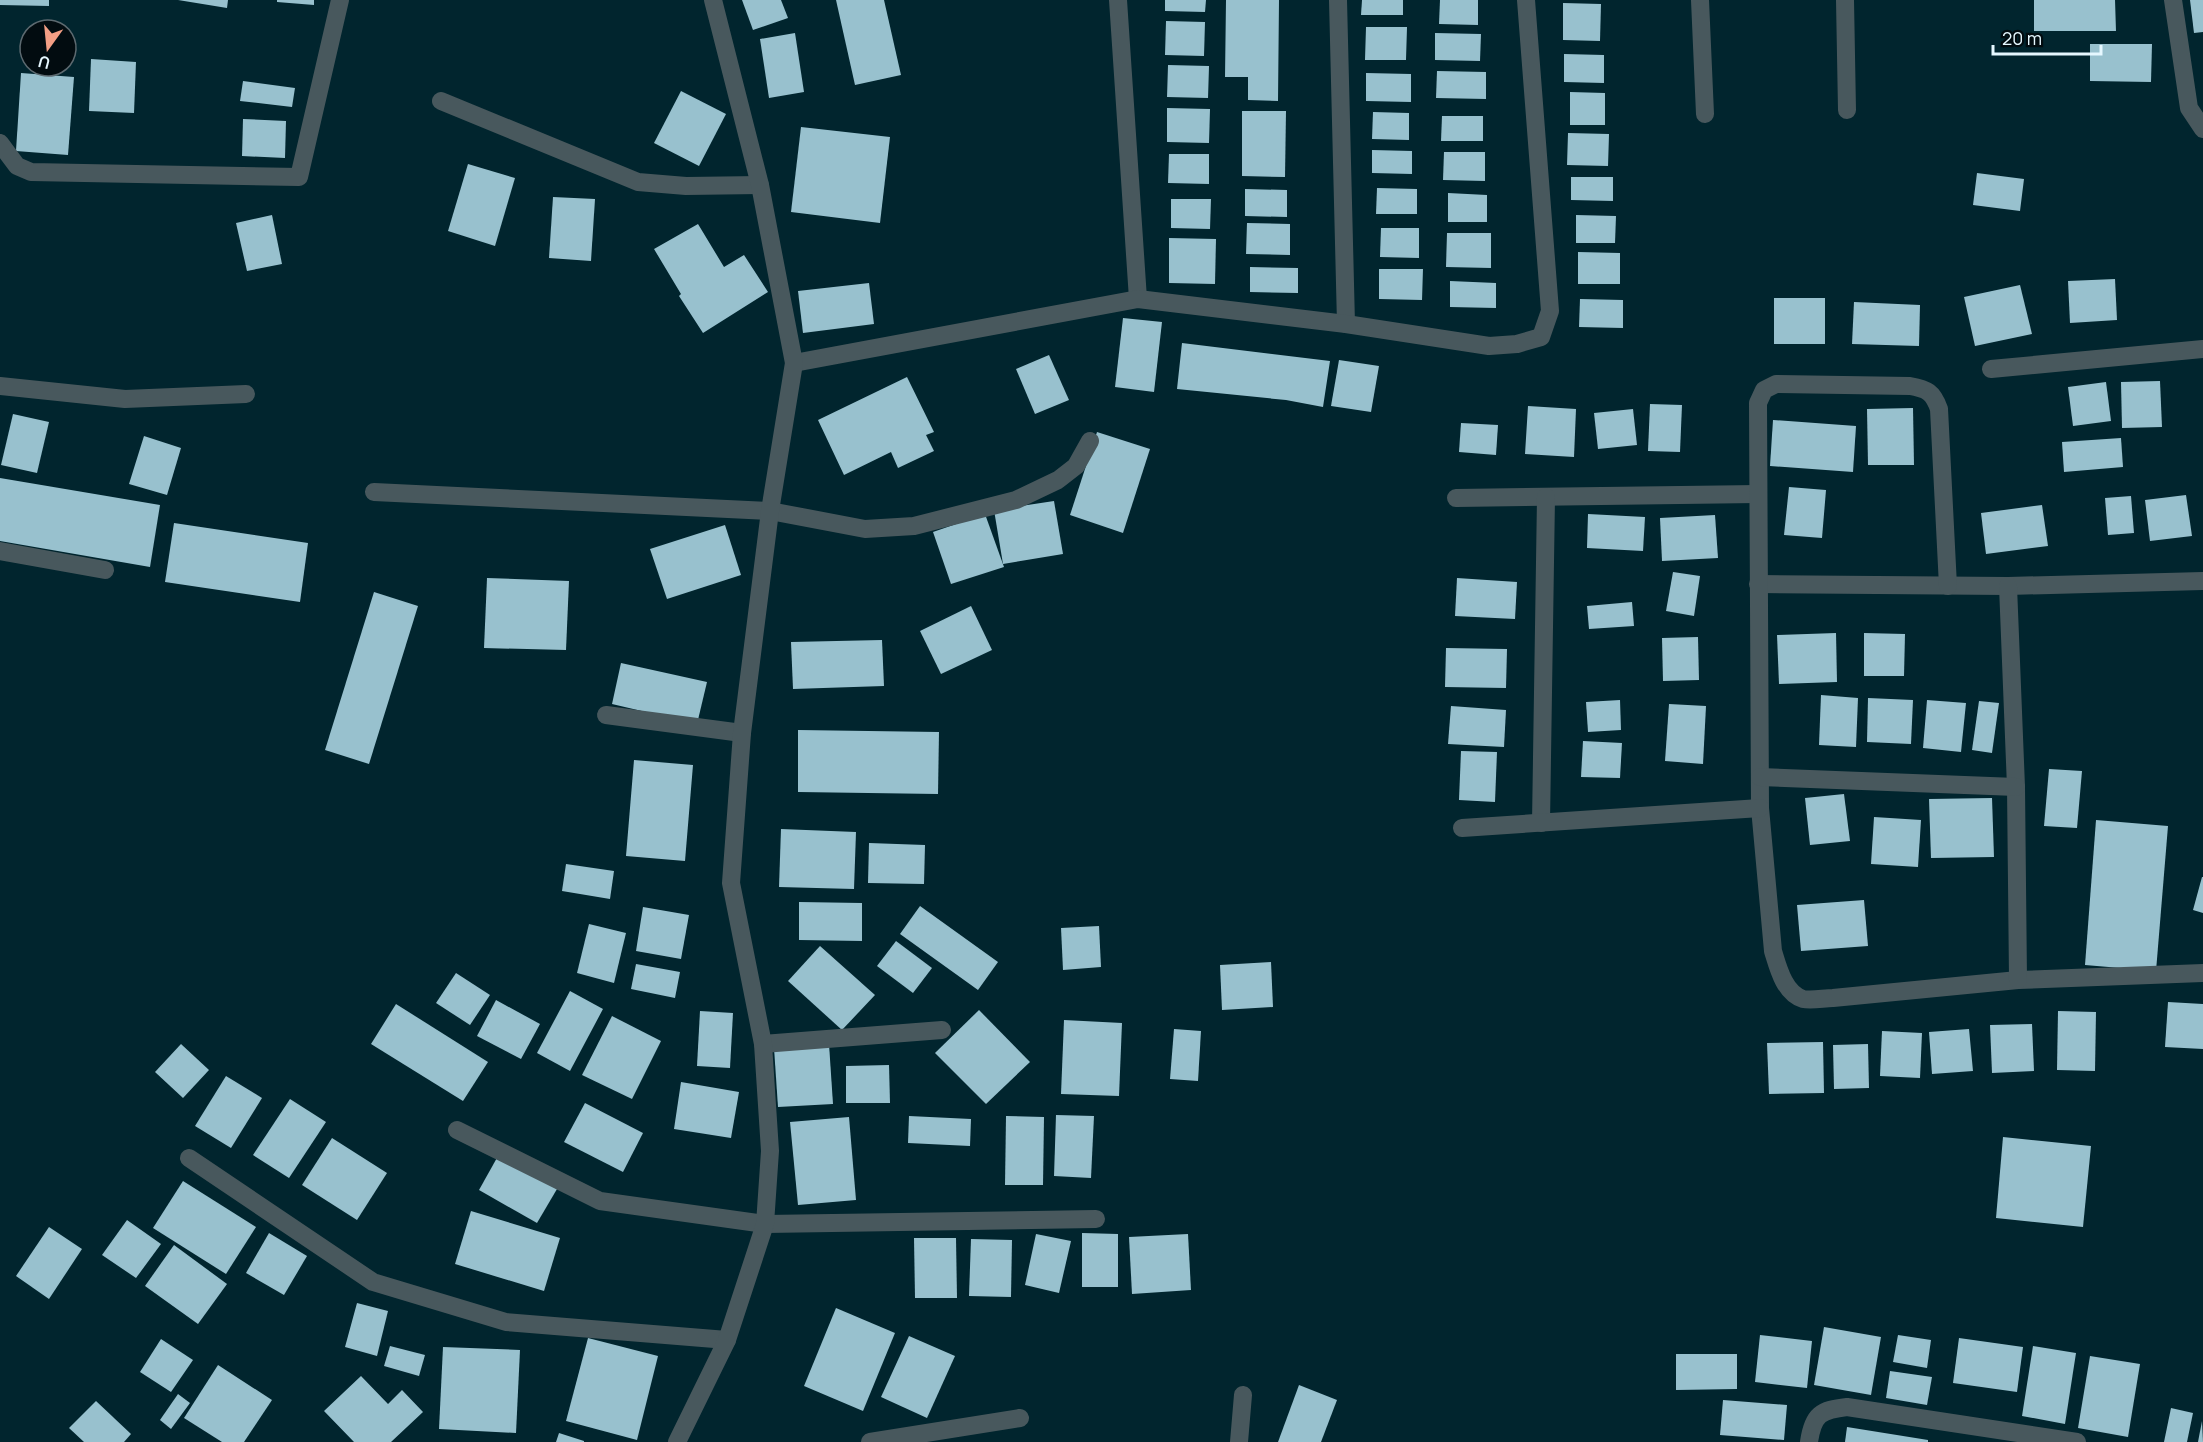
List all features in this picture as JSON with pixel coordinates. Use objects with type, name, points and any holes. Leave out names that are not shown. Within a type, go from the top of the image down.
[{"type":"street","points":[[0,143],[17,166],[31,172],[299,177],[340,0]]},
{"type":"street","points":[[676,1442],[727,1340],[765,1224],[770,1150],[763,1044],[731,883],[742,733],[770,511],[794,363],[760,185],[713,0]]},
{"type":"street","points":[[1118,0],[1138,299]]},
{"type":"street","points":[[1338,0],[1346,324]]},
{"type":"street","points":[[794,363],[1138,299],[1346,324],[1489,346],[1517,344],[1541,337],[1550,311],[1526,0]]},
{"type":"street","points":[[1700,0],[1705,114]]},
{"type":"street","points":[[1845,0],[1847,110]]},
{"type":"street","points":[[2174,0],[2189,108],[2203,129]]},
{"type":"street","points":[[441,101],[638,182],[686,186],[760,185]]},
{"type":"street","points":[[1992,369],[2203,349]]},
{"type":"street","points":[[1948,586],[1939,409],[1928,389],[1910,386],[1776,384],[1764,390],[1758,403],[1760,808],[1773,951],[1779,970],[1790,991],[1804,999],[1833,998],[2018,981],[2203,973]]},
{"type":"street","points":[[0,386],[125,399],[246,394]]},
{"type":"street","points":[[374,492],[770,511],[865,529],[914,526],[1016,500],[1058,480],[1076,466],[1090,441]]},
{"type":"street","points":[[1456,498],[1758,494]]},
{"type":"street","points":[[1541,822],[1546,497]]},
{"type":"street","points":[[0,551],[105,570]]},
{"type":"street","points":[[1758,584],[2008,586],[2203,581]]},
{"type":"street","points":[[2008,586],[2016,787],[2018,981]]},
{"type":"street","points":[[606,715],[742,733]]},
{"type":"street","points":[[1760,777],[2016,787]]},
{"type":"street","points":[[1462,828],[1760,808]]},
{"type":"street","points":[[763,1044],[942,1030]]},
{"type":"street","points":[[457,1130],[600,1201],[765,1224],[1096,1220]]},
{"type":"street","points":[[189,1158],[374,1282],[506,1322],[727,1340]]},
{"type":"street","points":[[1239,1442],[1243,1395]]},
{"type":"street","points":[[1809,1442],[1816,1420],[1827,1410],[1847,1407],[2077,1442]]},
{"type":"street","points":[[870,1442],[1020,1418]]},
{"type":"building","points":[[0,0],[49,0],[49,6],[0,5]]},
{"type":"building","points":[[178,0],[228,0],[227,8]]},
{"type":"building","points":[[277,0],[314,0],[314,5],[277,2]]},
{"type":"building","points":[[742,0],[781,0],[788,18],[753,30]]},
{"type":"building","points":[[836,0],[884,0],[901,75],[855,85]]},
{"type":"building","points":[[1165,0],[1206,0],[1205,12],[1165,11]]},
{"type":"building","points":[[1226,0],[1279,0],[1278,101],[1248,100],[1248,77],[1225,77]]},
{"type":"building","points":[[1362,0],[1403,0],[1403,15],[1361,15]]},
{"type":"building","points":[[1440,0],[1478,0],[1478,25],[1439,24]]},
{"type":"building","points":[[2034,0],[2115,0],[2116,31],[2034,31]]},
{"type":"building","points":[[2190,0],[2203,0],[2203,32],[2194,33]]},
{"type":"building","points":[[1563,3],[1601,4],[1600,41],[1563,40]]},
{"type":"building","points":[[1166,21],[1205,22],[1204,56],[1165,55]]},
{"type":"building","points":[[1366,27],[1407,27],[1406,60],[1365,60]]},
{"type":"building","points":[[795,33],[804,92],[769,98],[760,39]]},
{"type":"building","points":[[1435,33],[1481,34],[1480,61],[1435,60]]},
{"type":"building","points":[[2090,44],[2152,44],[2151,82],[2090,81]]},
{"type":"building","points":[[1564,54],[1604,55],[1604,83],[1564,82]]},
{"type":"building","points":[[91,59],[136,62],[134,113],[89,111]]},
{"type":"building","points":[[1168,65],[1209,66],[1208,98],[1167,97]]},
{"type":"building","points":[[1437,71],[1486,72],[1486,99],[1436,98]]},
{"type":"building","points":[[1366,73],[1411,74],[1411,102],[1366,101]]},
{"type":"building","points":[[21,78],[74,78],[68,155],[16,151]]},
{"type":"building","points":[[243,81],[295,88],[292,107],[240,101]]},
{"type":"building","points":[[681,91],[726,114],[699,166],[654,143]]},
{"type":"building","points":[[1570,92],[1605,93],[1605,125],[1570,125]]},
{"type":"building","points":[[1167,108],[1210,109],[1209,143],[1167,142]]},
{"type":"building","points":[[1242,111],[1286,111],[1285,177],[1242,176]]},
{"type":"building","points":[[1373,112],[1409,113],[1409,140],[1372,139]]},
{"type":"building","points":[[1442,116],[1483,116],[1483,141],[1441,141]]},
{"type":"building","points":[[243,119],[286,121],[285,158],[242,156]]},
{"type":"building","points":[[801,127],[890,137],[880,223],[791,212]]},
{"type":"building","points":[[1568,133],[1609,134],[1608,166],[1567,165]]},
{"type":"building","points":[[1372,150],[1412,151],[1412,174],[1372,173]]},
{"type":"building","points":[[1444,152],[1485,152],[1485,181],[1443,180]]},
{"type":"building","points":[[1169,154],[1209,154],[1209,184],[1168,183]]},
{"type":"building","points":[[468,164],[515,178],[495,246],[448,231]]},
{"type":"building","points":[[1977,173],[2024,179],[2020,211],[1973,205]]},
{"type":"building","points":[[1571,177],[1613,177],[1613,201],[1571,200]]},
{"type":"building","points":[[1377,188],[1417,189],[1417,214],[1376,214]]},
{"type":"building","points":[[1245,189],[1287,190],[1287,217],[1245,216]]},
{"type":"building","points":[[1448,193],[1487,195],[1487,222],[1448,222]]},
{"type":"building","points":[[553,197],[595,199],[591,261],[549,258]]},
{"type":"building","points":[[1171,199],[1211,199],[1210,229],[1171,228]]},
{"type":"building","points":[[272,215],[282,264],[247,271],[236,223]]},
{"type":"building","points":[[1576,215],[1616,216],[1615,243],[1576,243]]},
{"type":"building","points":[[1247,223],[1290,224],[1290,255],[1246,254]]},
{"type":"building","points":[[698,224],[724,267],[744,255],[768,292],[703,333],[679,296],[681,294],[654,249]]},
{"type":"building","points":[[1381,228],[1419,228],[1419,258],[1380,257]]},
{"type":"building","points":[[1447,233],[1491,233],[1491,268],[1446,267]]},
{"type":"building","points":[[1169,238],[1216,239],[1215,284],[1169,283]]},
{"type":"building","points":[[1578,252],[1620,253],[1620,284],[1578,284]]},
{"type":"building","points":[[1250,267],[1298,268],[1298,293],[1250,292]]},
{"type":"building","points":[[1379,269],[1423,269],[1422,300],[1379,299]]},
{"type":"building","points":[[2115,279],[2117,320],[2070,323],[2068,281]]},
{"type":"building","points":[[1450,281],[1496,283],[1496,308],[1450,307]]},
{"type":"building","points":[[869,283],[874,324],[803,333],[798,291]]},
{"type":"building","points":[[2020,285],[2032,334],[1975,346],[1964,297]]},
{"type":"building","points":[[1774,298],[1825,298],[1825,344],[1774,344]]},
{"type":"building","points":[[1580,299],[1623,300],[1623,328],[1579,327]]},
{"type":"building","points":[[1854,302],[1920,305],[1919,346],[1852,344]]},
{"type":"building","points":[[1123,318],[1162,322],[1154,392],[1115,387]]},
{"type":"building","points":[[1182,343],[1330,361],[1323,407],[1286,400],[1177,389]]},
{"type":"building","points":[[1049,355],[1069,400],[1035,414],[1016,369]]},
{"type":"building","points":[[1339,360],[1379,366],[1371,412],[1331,406]]},
{"type":"building","points":[[907,377],[934,432],[926,435],[934,451],[898,468],[891,452],[844,475],[818,420]]},
{"type":"building","points":[[2160,381],[2162,427],[2122,428],[2121,382]]},
{"type":"building","points":[[2106,382],[2111,421],[2073,426],[2068,387]]},
{"type":"building","points":[[1650,404],[1682,405],[1680,452],[1648,451]]},
{"type":"building","points":[[1528,406],[1576,409],[1574,457],[1525,454]]},
{"type":"building","points":[[1913,408],[1914,465],[1868,465],[1867,409]]},
{"type":"building","points":[[1633,409],[1637,445],[1598,449],[1594,413]]},
{"type":"building","points":[[13,414],[49,422],[37,473],[1,465]]},
{"type":"building","points":[[1773,420],[1856,426],[1853,472],[1770,466]]},
{"type":"building","points":[[1461,423],[1498,425],[1496,455],[1459,452]]},
{"type":"building","points":[[1097,432],[1150,449],[1123,533],[1070,515]]},
{"type":"building","points":[[144,436],[181,448],[167,495],[129,484]]},
{"type":"building","points":[[2121,438],[2123,467],[2064,472],[2062,442]]},
{"type":"building","points":[[0,478],[160,505],[150,567],[0,541]]},
{"type":"building","points":[[1789,487],[1826,490],[1822,538],[1784,535]]},
{"type":"building","points":[[2186,495],[2192,536],[2150,541],[2145,500]]},
{"type":"building","points":[[2131,496],[2134,533],[2108,535],[2105,498]]},
{"type":"building","points":[[1054,501],[1063,554],[1003,564],[994,510]]},
{"type":"building","points":[[2042,505],[2048,546],[1986,554],[1981,513]]},
{"type":"building","points":[[985,514],[1004,567],[951,584],[933,532]]},
{"type":"building","points":[[1588,514],[1645,517],[1643,551],[1587,548]]},
{"type":"building","points":[[1715,515],[1718,558],[1662,561],[1660,518]]},
{"type":"building","points":[[174,523],[308,543],[300,602],[165,582]]},
{"type":"building","points":[[725,525],[741,575],[667,599],[650,549]]},
{"type":"building","points":[[1673,572],[1700,576],[1694,616],[1666,611]]},
{"type":"building","points":[[487,578],[569,581],[566,650],[484,648]]},
{"type":"building","points":[[1457,578],[1517,582],[1515,619],[1455,616]]},
{"type":"building","points":[[374,592],[418,606],[369,764],[325,750]]},
{"type":"building","points":[[1632,602],[1634,626],[1589,629],[1587,606]]},
{"type":"building","points":[[971,606],[992,650],[941,674],[920,631]]},
{"type":"building","points":[[1836,633],[1837,682],[1779,684],[1777,635]]},
{"type":"building","points":[[1864,633],[1905,634],[1904,676],[1864,676]]},
{"type":"building","points":[[1698,637],[1699,680],[1663,681],[1662,638]]},
{"type":"building","points":[[882,640],[884,686],[793,689],[791,642]]},
{"type":"building","points":[[1446,648],[1507,649],[1506,688],[1445,687]]},
{"type":"building","points":[[621,663],[707,682],[697,724],[612,704]]},
{"type":"building","points":[[1821,695],[1858,698],[1856,747],[1819,745]]},
{"type":"building","points":[[1868,698],[1913,700],[1911,744],[1867,742]]},
{"type":"building","points":[[1620,700],[1621,730],[1588,732],[1586,702]]},
{"type":"building","points":[[1927,700],[1966,703],[1961,752],[1923,748]]},
{"type":"building","points":[[1979,701],[1999,703],[1992,753],[1972,750]]},
{"type":"building","points":[[1669,704],[1706,706],[1703,764],[1665,761]]},
{"type":"building","points":[[1451,706],[1506,710],[1504,747],[1448,744]]},
{"type":"building","points":[[798,730],[939,732],[938,794],[798,792]]},
{"type":"building","points":[[1583,741],[1622,743],[1620,778],[1581,777]]},
{"type":"building","points":[[1461,751],[1497,752],[1495,802],[1459,800]]},
{"type":"building","points":[[634,760],[693,765],[685,861],[626,856]]},
{"type":"building","points":[[2049,769],[2082,771],[2077,828],[2044,826]]},
{"type":"building","points":[[1844,794],[1850,841],[1810,845],[1805,798]]},
{"type":"building","points":[[1992,798],[1994,857],[1931,858],[1929,799]]},
{"type":"building","points":[[1874,817],[1921,820],[1918,867],[1871,864]]},
{"type":"building","points":[[2096,820],[2168,826],[2156,971],[2085,965]]},
{"type":"building","points":[[781,829],[856,832],[854,889],[779,887]]},
{"type":"building","points":[[869,843],[925,845],[924,884],[868,883]]},
{"type":"building","points":[[566,864],[614,871],[610,899],[562,891]]},
{"type":"building","points":[[2203,877],[2203,913],[2193,910]]},
{"type":"building","points":[[1864,900],[1868,946],[1801,951],[1797,905]]},
{"type":"building","points":[[799,902],[862,903],[862,941],[799,940]]},
{"type":"building","points":[[920,906],[998,962],[978,990],[900,934]]},
{"type":"building","points":[[643,907],[689,915],[681,959],[636,951]]},
{"type":"building","points":[[589,924],[626,933],[614,983],[577,973]]},
{"type":"building","points":[[1099,926],[1101,967],[1063,970],[1061,928]]},
{"type":"building","points":[[896,941],[932,968],[913,993],[877,966]]},
{"type":"building","points":[[820,946],[875,995],[842,1030],[788,981]]},
{"type":"building","points":[[1271,962],[1273,1007],[1222,1010],[1220,965]]},
{"type":"building","points":[[636,964],[680,972],[675,998],[631,989]]},
{"type":"building","points":[[456,973],[490,995],[470,1025],[436,1003]]},
{"type":"building","points":[[570,991],[603,1009],[570,1071],[537,1053]]},
{"type":"building","points":[[496,1000],[540,1024],[521,1059],[477,1036]]},
{"type":"building","points":[[2168,1002],[2203,1004],[2203,1049],[2165,1047]]},
{"type":"building","points":[[396,1004],[488,1062],[463,1101],[371,1044]]},
{"type":"building","points":[[979,1010],[1030,1062],[986,1104],[935,1053]]},
{"type":"building","points":[[700,1011],[733,1013],[730,1068],[697,1066]]},
{"type":"building","points":[[2058,1011],[2096,1012],[2095,1071],[2057,1070]]},
{"type":"building","points":[[612,1016],[661,1041],[632,1099],[582,1075]]},
{"type":"building","points":[[1064,1020],[1122,1023],[1119,1096],[1061,1094]]},
{"type":"building","points":[[2032,1024],[2034,1071],[1992,1073],[1990,1025]]},
{"type":"building","points":[[1174,1029],[1201,1031],[1198,1081],[1170,1079]]},
{"type":"building","points":[[1969,1029],[1973,1071],[1932,1074],[1929,1032]]},
{"type":"building","points":[[1882,1031],[1922,1033],[1920,1078],[1880,1076]]},
{"type":"building","points":[[1823,1042],[1824,1093],[1769,1094],[1767,1043]]},
{"type":"building","points":[[181,1044],[209,1070],[183,1098],[155,1072]]},
{"type":"building","points":[[829,1044],[833,1104],[778,1107],[774,1048]]},
{"type":"building","points":[[1868,1044],[1869,1088],[1834,1089],[1833,1045]]},
{"type":"building","points":[[889,1065],[890,1103],[846,1103],[846,1066]]},
{"type":"building","points":[[226,1076],[262,1098],[231,1148],[195,1126]]},
{"type":"building","points":[[681,1082],[739,1092],[731,1138],[674,1129]]},
{"type":"building","points":[[290,1099],[326,1122],[289,1178],[253,1155]]},
{"type":"building","points":[[585,1103],[643,1133],[623,1172],[564,1142]]},
{"type":"building","points":[[1056,1115],[1094,1116],[1091,1178],[1054,1176]]},
{"type":"building","points":[[909,1116],[971,1119],[970,1146],[908,1143]]},
{"type":"building","points":[[1006,1116],[1044,1117],[1043,1185],[1005,1185]]},
{"type":"building","points":[[849,1117],[856,1200],[798,1205],[790,1122]]},
{"type":"building","points":[[2003,1137],[2091,1146],[2083,1227],[1996,1218]]},
{"type":"building","points":[[332,1138],[387,1173],[357,1220],[302,1185]]},
{"type":"building","points":[[498,1156],[557,1189],[537,1223],[479,1190]]},
{"type":"building","points":[[183,1181],[256,1227],[226,1274],[153,1228]]},
{"type":"building","points":[[471,1211],[560,1238],[544,1291],[455,1264]]},
{"type":"building","points":[[127,1220],[161,1244],[136,1278],[102,1255]]},
{"type":"building","points":[[49,1227],[82,1249],[49,1299],[16,1276]]},
{"type":"building","points":[[269,1233],[307,1256],[284,1295],[246,1273]]},
{"type":"building","points":[[1082,1233],[1118,1234],[1118,1287],[1082,1287]]},
{"type":"building","points":[[1036,1234],[1071,1241],[1059,1293],[1025,1285]]},
{"type":"building","points":[[1188,1234],[1191,1290],[1132,1294],[1129,1237]]},
{"type":"building","points":[[914,1238],[956,1238],[957,1298],[915,1298]]},
{"type":"building","points":[[971,1239],[1012,1240],[1011,1297],[969,1296]]},
{"type":"building","points":[[174,1245],[227,1284],[198,1324],[145,1286]]},
{"type":"building","points":[[357,1303],[388,1311],[377,1356],[345,1347]]},
{"type":"building","points":[[836,1308],[895,1333],[863,1411],[804,1386]]},
{"type":"building","points":[[1824,1327],[1881,1337],[1871,1395],[1814,1385]]},
{"type":"building","points":[[1760,1335],[1812,1341],[1807,1388],[1755,1382]]},
{"type":"building","points":[[1898,1335],[1931,1340],[1927,1368],[1893,1362]]},
{"type":"building","points":[[909,1336],[955,1356],[927,1418],[881,1397]]},
{"type":"building","points":[[588,1338],[658,1356],[637,1440],[566,1421]]},
{"type":"building","points":[[1959,1338],[2023,1347],[2017,1392],[1953,1383]]},
{"type":"building","points":[[161,1339],[193,1360],[171,1392],[140,1372]]},
{"type":"building","points":[[390,1346],[425,1355],[419,1376],[384,1366]]},
{"type":"building","points":[[2033,1346],[2076,1353],[2065,1424],[2022,1416]]},
{"type":"building","points":[[443,1347],[520,1350],[516,1433],[439,1429]]},
{"type":"building","points":[[1676,1354],[1737,1354],[1737,1389],[1676,1390]]},
{"type":"building","points":[[2090,1356],[2140,1364],[2128,1437],[2078,1428]]},
{"type":"building","points":[[218,1365],[272,1400],[244,1442],[222,1442],[184,1418]]},
{"type":"building","points":[[1890,1371],[1932,1377],[1927,1405],[1886,1398]]},
{"type":"building","points":[[361,1376],[388,1404],[402,1390],[423,1412],[391,1442],[354,1442],[324,1411]]},
{"type":"building","points":[[1299,1385],[1337,1400],[1321,1442],[1278,1442]]},
{"type":"building","points":[[178,1394],[190,1403],[171,1429],[160,1420]]},
{"type":"building","points":[[1723,1400],[1787,1405],[1784,1440],[1720,1435]]},
{"type":"building","points":[[96,1401],[131,1434],[124,1442],[84,1442],[69,1428]]},
{"type":"building","points":[[2171,1408],[2193,1413],[2187,1442],[2164,1442]]},
{"type":"building","points":[[2202,1421],[2203,1442],[2198,1442]]},
{"type":"building","points":[[1847,1427],[1928,1440],[1928,1442],[1845,1442]]},
{"type":"building","points":[[559,1433],[584,1441],[584,1442],[556,1442]]}]
